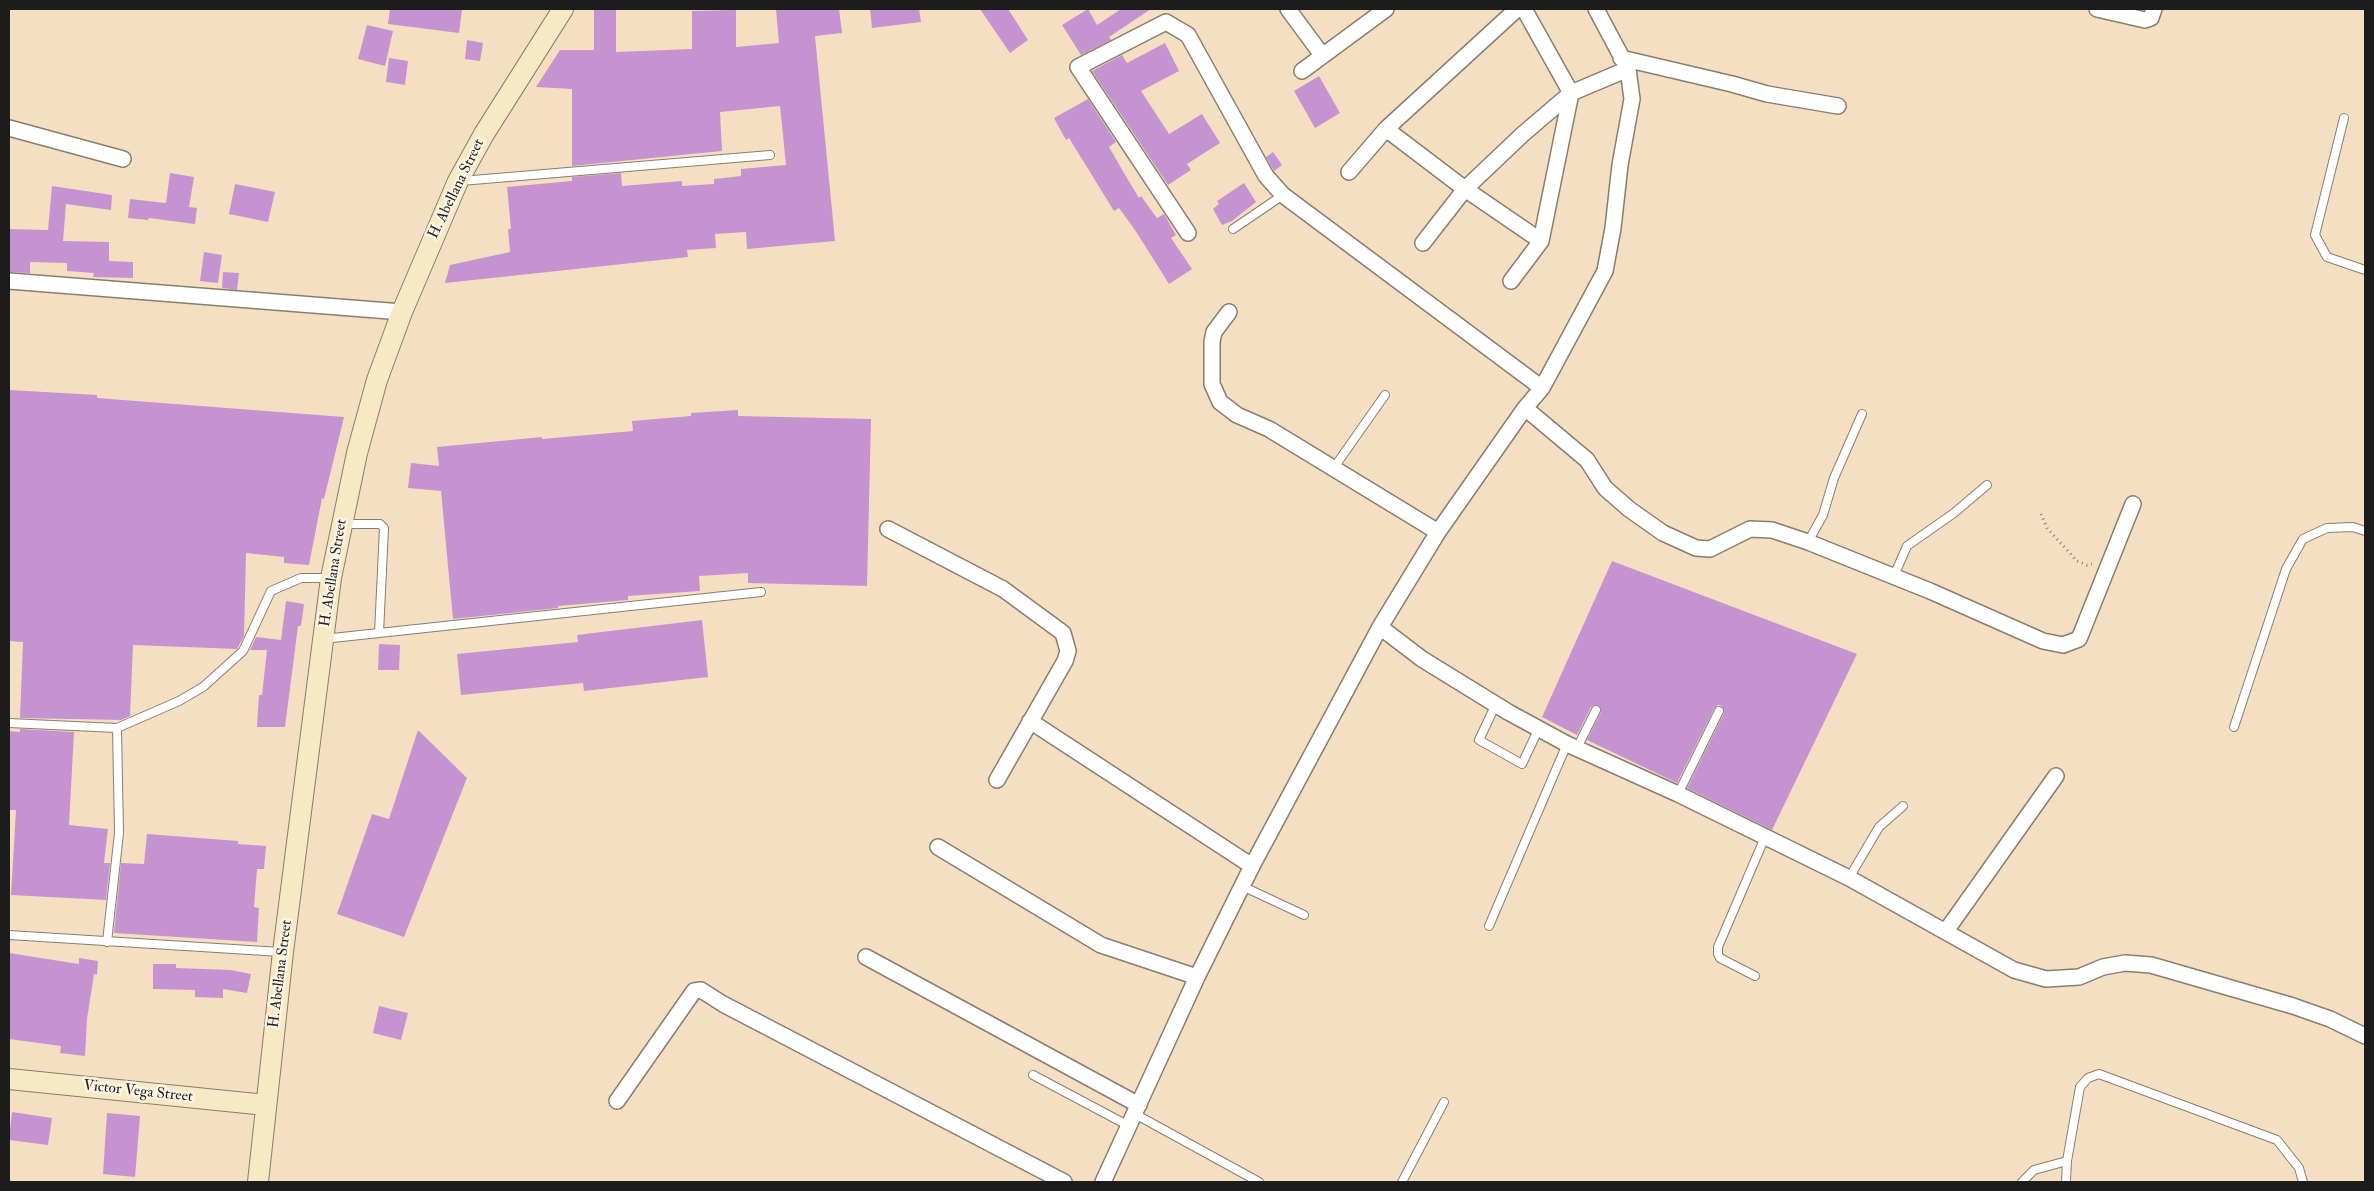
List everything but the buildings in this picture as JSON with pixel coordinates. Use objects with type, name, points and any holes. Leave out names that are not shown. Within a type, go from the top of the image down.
[{"type":"main road","name":"H. Abellana Street","points":[[258,1182],[283,952],[331,578],[357,453],[377,380],[402,312],[458,181],[484,134],[563,9]]},
{"type":"main road","name":"Victor Vega Street","points":[[9,1079],[266,1105]]},
{"type":"street","points":[[1288,9],[1322,55]]},
{"type":"street","points":[[1302,71],[1386,9]]},
{"type":"street","points":[[1349,172],[1386,129],[1517,9]]},
{"type":"street","points":[[1511,281],[1541,241],[1571,93],[1524,9]]},
{"type":"street","points":[[1103,1182],[1197,977],[1242,886],[1380,627],[1438,532],[1525,408],[1542,388],[1605,271],[1613,228],[1620,165],[1632,99],[1625,64],[1596,9]]},
{"type":"street","points":[[2097,9],[2145,20],[2151,18],[2154,9]]},
{"type":"street","points":[[1188,233],[1078,67],[1166,22],[1188,35],[1266,176],[1283,195],[1542,388]]},
{"type":"street","points":[[1423,243],[1465,189],[1523,134],[1571,93],[1625,64],[1732,84],[1767,94],[1838,106]]},
{"type":"street","points":[[9,128],[123,159]]},
{"type":"street","points":[[1386,129],[1465,189],[1541,241]]},
{"type":"street","points":[[9,281],[402,312]]},
{"type":"street","points":[[1229,312],[1214,332],[1212,347],[1212,384],[1220,402],[1237,415],[1268,429],[1333,469],[1365,486],[1438,532]]},
{"type":"street","points":[[1525,408],[1587,460],[1605,488],[1617,498],[1663,533],[1696,548],[1710,549],[1750,529],[1772,530],[1808,542],[1893,578],[1930,591],[2043,641],[2063,645],[2079,639],[2133,504]]},
{"type":"street","points":[[888,529],[1004,589],[1064,632],[1068,651],[1066,661],[997,780]]},
{"type":"street","points":[[1380,627],[1422,659],[1496,704],[1572,746],[1678,794],[1849,878],[2014,970],[2046,979],[2079,977],[2103,967],[2126,963],[2152,965],[2209,980],[2292,1006],[2365,1034]]},
{"type":"street","points":[[1030,721],[1252,866]]},
{"type":"street","points":[[1946,931],[2056,776]]},
{"type":"street","points":[[938,847],[1101,945],[1197,977]]},
{"type":"street","points":[[866,957],[1134,1115]]},
{"type":"street","points":[[617,1101],[694,991],[701,990],[723,1004],[1064,1182]]},
{"type":"lane","points":[[2344,118],[2315,235],[2327,257],[2365,270]]},
{"type":"lane","points":[[458,181],[770,155]]},
{"type":"lane","points":[[1233,229],[1283,195]]},
{"type":"lane","points":[[1333,469],[1385,396]]},
{"type":"lane","points":[[1808,542],[1823,515],[1834,478],[1862,414]]},
{"type":"lane","points":[[1893,578],[1907,546],[1954,513],[1987,485]]},
{"type":"lane","points":[[341,524],[380,524],[384,528],[379,633]]},
{"type":"lane","points":[[2234,728],[2286,570],[2303,539],[2327,528],[2353,527],[2365,531]]},
{"type":"lane","points":[[9,723],[117,728],[203,687],[243,651],[271,591],[301,578],[331,578]]},
{"type":"lane","points":[[323,639],[761,592]]},
{"type":"lane","points":[[1496,704],[1479,740],[1522,764],[1539,728]]},
{"type":"lane","points":[[1489,926],[1572,746],[1596,710]]},
{"type":"lane","points":[[1678,794],[1719,711]]},
{"type":"lane","points":[[107,942],[119,833],[117,728]]},
{"type":"lane","points":[[1849,878],[1879,827],[1903,806]]},
{"type":"lane","points":[[1754,976],[1720,958],[1718,947],[1764,837]]},
{"type":"lane","points":[[1242,886],[1304,915]]},
{"type":"lane","points":[[9,935],[283,952]]},
{"type":"lane","points":[[2066,1182],[2067,1161],[2080,1087],[2088,1078],[2099,1074],[2277,1140],[2299,1168],[2303,1182]]},
{"type":"lane","points":[[1033,1076],[1134,1115],[1259,1182]]},
{"type":"lane","points":[[1402,1182],[1444,1102]]},
{"type":"lane","points":[[2022,1182],[2034,1170],[2067,1161]]},
{"type":"path","points":[[2041,514],[2047,528],[2077,561],[2087,565],[2110,561]]}]
